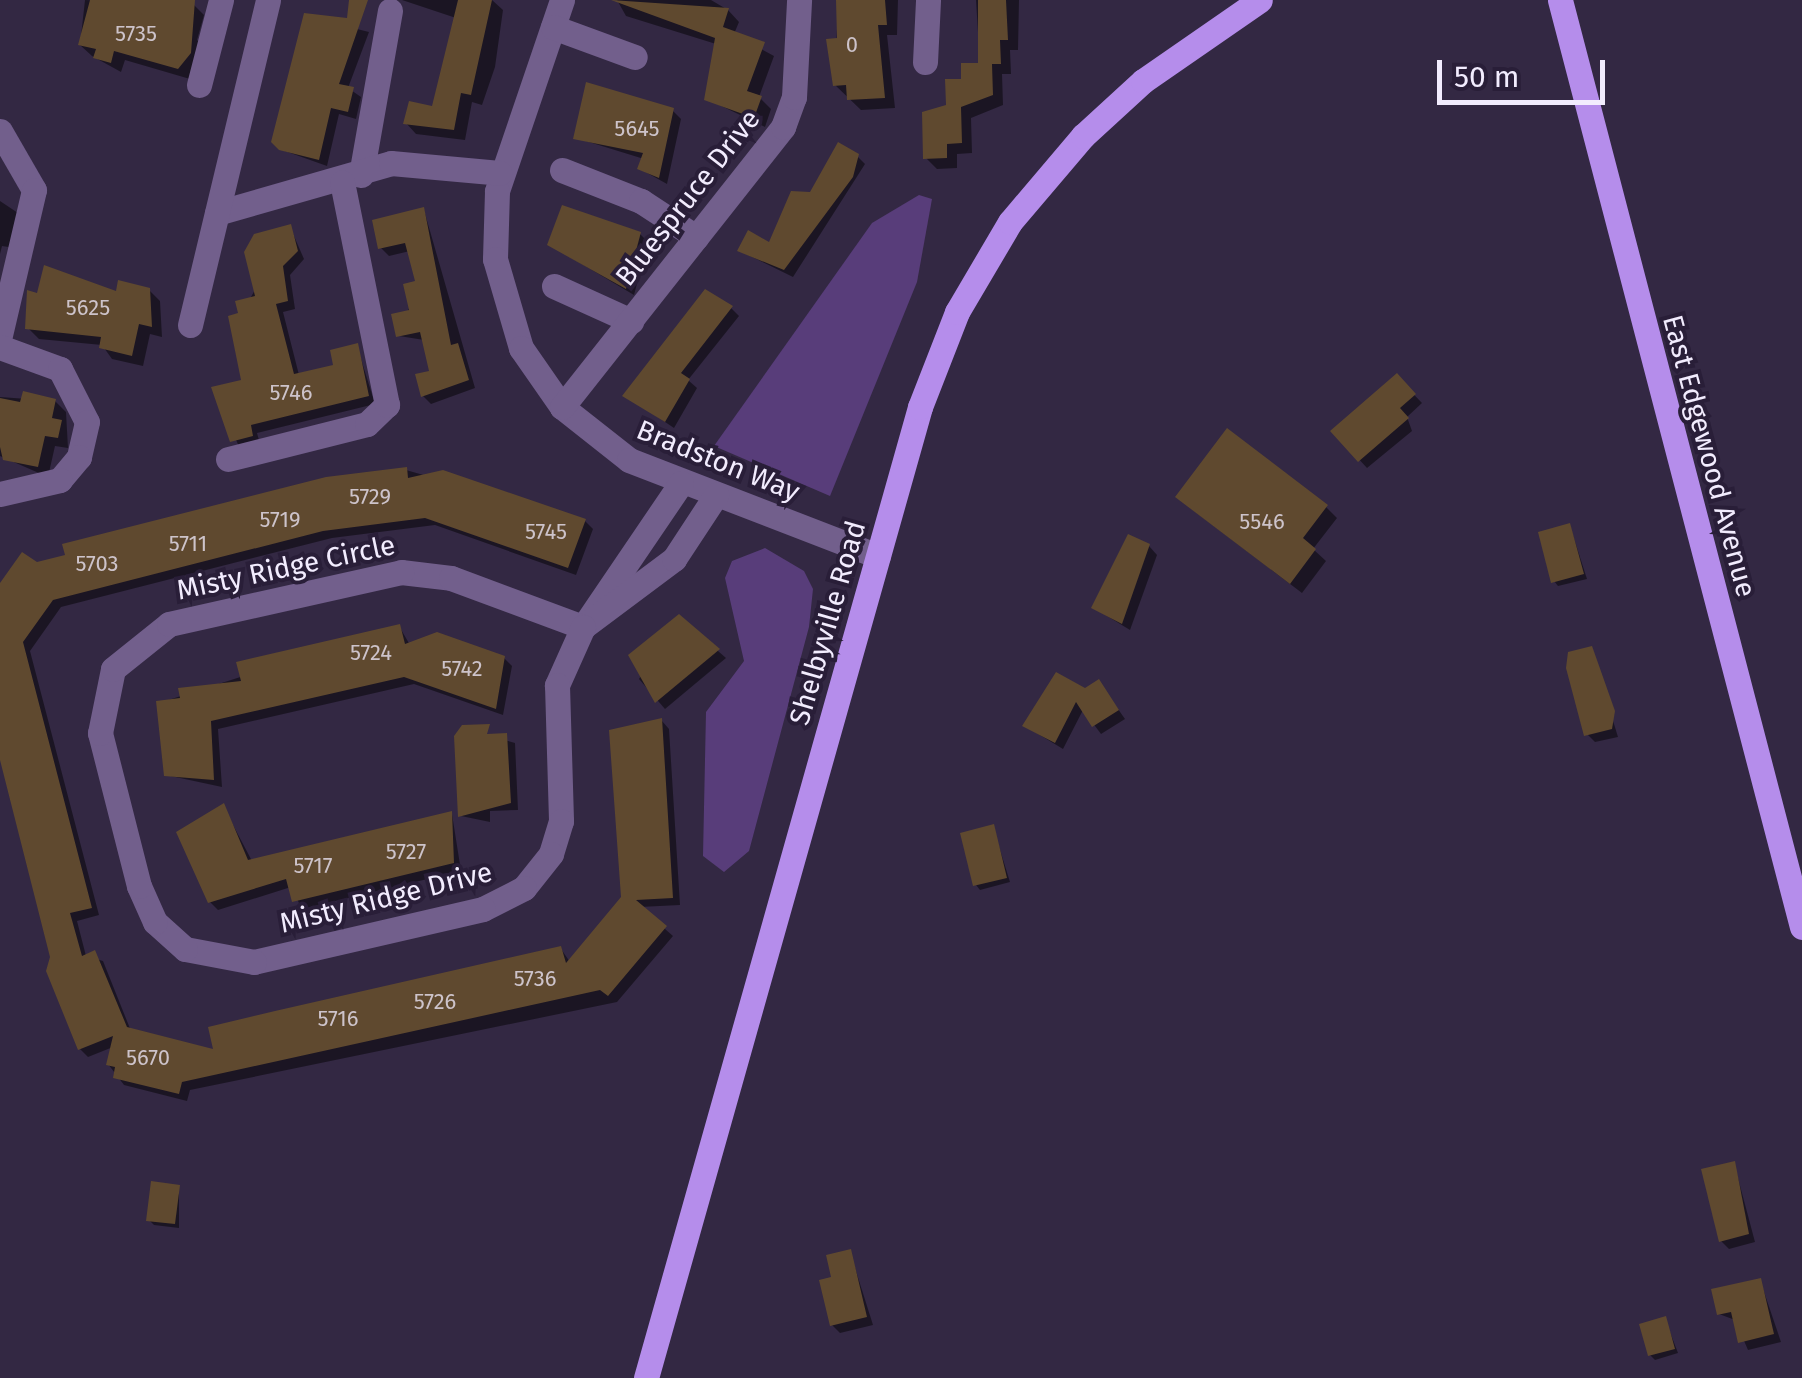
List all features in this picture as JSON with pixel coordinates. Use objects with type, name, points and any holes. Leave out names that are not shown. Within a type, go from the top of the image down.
[{"type":"main road","name":"Shelbyville Road","points":[[646,1378],[926,388],[1010,222],[1127,94],[1260,0]]},
{"type":"main road","name":"East Edgewood Avenue","points":[[1560,0],[1802,927]]},
{"type":"street","points":[[200,85],[220,0]]},
{"type":"street","points":[[190,325],[268,0]]},
{"type":"street","name":"Bradston Way","points":[[562,0],[500,174],[495,259],[506,310],[562,407],[629,460],[878,556]]},
{"type":"street","name":"Bluespruce Drive","points":[[562,407],[784,128],[794,97],[799,0]]},
{"type":"street","points":[[925,62],[928,0]]},
{"type":"street","points":[[228,459],[367,424],[387,405],[351,179],[390,12]]},
{"type":"street","points":[[552,26],[635,57]]},
{"type":"street","points":[[0,335],[33,202],[30,174],[4,144]]},
{"type":"street","points":[[217,213],[351,179],[391,162],[500,174]]},
{"type":"street","points":[[562,170],[641,201],[696,237]]},
{"type":"street","points":[[554,286],[631,321]]},
{"type":"street","points":[[0,346],[60,368],[87,422],[79,457],[60,480],[0,494]]},
{"type":"street","name":"Misty Ridge Drive","points":[[139,886],[173,941],[233,963],[509,898],[536,876],[560,830],[557,685],[583,627],[681,482]]},
{"type":"street","name":"Misty Ridge Drive","points":[[583,627],[674,558],[716,495]]},
{"type":"street","name":"Misty Ridge Circle","points":[[139,886],[100,733],[110,676],[146,635],[401,572],[451,578],[583,627]]},
{"type":"shaded area","points":[[919,195],[932,199],[917,282],[830,496],[714,446],[872,223]]},
{"type":"shaded area","points":[[765,548],[804,571],[813,589],[809,627],[749,851],[724,872],[703,856],[706,712],[744,661],[725,578],[732,561]]},
{"type":"building","points":[[90,0],[195,0],[191,53],[178,69],[114,51],[111,63],[93,58],[96,49],[78,45]]},
{"type":"building","points":[[349,0],[368,0],[339,84],[354,87],[348,112],[331,108],[319,160],[279,150],[271,142],[304,13],[347,18]]},
{"type":"building","points":[[458,0],[492,0],[471,95],[461,93],[454,130],[403,124],[409,101],[432,106]]},
{"type":"building","points":[[611,0],[729,8],[723,27],[765,42],[747,91],[762,96],[754,118],[704,100],[715,38]]},
{"type":"building","points":[[836,0],[885,0],[887,25],[878,25],[885,98],[847,100],[846,85],[833,86],[826,39],[837,38]]},
{"type":"building","points":[[978,0],[1006,0],[1008,40],[1000,40],[1001,64],[992,64],[993,95],[961,107],[962,143],[947,144],[947,158],[923,159],[922,112],[946,105],[945,79],[961,79],[961,63],[978,63]]},
{"type":"building","points":[[586,82],[674,108],[659,178],[637,169],[643,153],[573,139]]},
{"type":"building","points":[[838,142],[859,154],[853,177],[784,270],[737,251],[748,230],[769,242],[791,191],[810,192]]},
{"type":"building","points":[[562,205],[641,232],[626,289],[547,245]]},
{"type":"building","points":[[424,207],[451,345],[458,343],[469,380],[421,397],[415,374],[429,371],[420,332],[396,337],[391,314],[409,310],[403,284],[415,281],[405,243],[378,249],[372,220]]},
{"type":"building","points":[[291,224],[298,251],[283,266],[288,301],[276,304],[294,374],[333,365],[330,350],[358,343],[369,396],[251,425],[253,436],[230,442],[211,387],[241,380],[228,316],[238,313],[235,301],[255,296],[244,252],[254,234]]},
{"type":"building","points":[[44,265],[116,291],[118,280],[150,288],[152,327],[139,324],[132,356],[99,348],[101,337],[25,329],[27,290],[37,293]]},
{"type":"building","points":[[705,289],[733,306],[681,373],[690,379],[665,422],[622,396]]},
{"type":"building","points":[[1397,373],[1416,394],[1400,408],[1409,418],[1358,462],[1330,431]]},
{"type":"building","points":[[23,391],[56,399],[52,418],[62,420],[58,438],[45,436],[38,467],[3,460],[0,447],[0,398],[20,402]]},
{"type":"building","points":[[1227,428],[1328,505],[1303,538],[1316,549],[1290,584],[1175,497]]},
{"type":"building","points":[[407,467],[408,478],[443,470],[586,519],[568,568],[425,518],[323,531],[53,600],[23,642],[92,908],[70,913],[82,956],[95,950],[127,1027],[213,1049],[208,1027],[561,946],[566,963],[621,897],[609,730],[662,718],[673,898],[636,900],[667,926],[608,996],[600,990],[182,1082],[179,1094],[113,1078],[115,1067],[106,1065],[113,1036],[78,1050],[46,971],[50,957],[0,760],[0,583],[22,552],[37,562],[65,555],[62,544],[326,477]]},
{"type":"building","points":[[1570,523],[1584,574],[1551,583],[1538,532]]},
{"type":"building","points":[[1128,534],[1150,544],[1122,624],[1091,608]]},
{"type":"building","points":[[679,614],[720,649],[655,703],[628,655]]},
{"type":"building","points":[[400,624],[405,644],[437,632],[505,656],[496,709],[404,677],[211,721],[214,780],[164,776],[156,701],[180,698],[178,688],[241,681],[236,662]]},
{"type":"building","points":[[1592,646],[1615,711],[1612,729],[1584,736],[1566,668],[1568,652]]},
{"type":"building","points":[[1056,672],[1085,688],[1099,679],[1119,710],[1092,727],[1076,702],[1055,743],[1022,726]]},
{"type":"building","points":[[490,724],[487,734],[507,733],[511,803],[458,817],[454,736],[462,725]]},
{"type":"building","points":[[224,803],[248,860],[452,811],[454,863],[292,902],[286,879],[208,903],[176,832]]},
{"type":"building","points":[[994,824],[1007,878],[973,886],[960,833]]},
{"type":"building","points":[[1735,1161],[1749,1234],[1719,1242],[1701,1169]]},
{"type":"building","points":[[151,1181],[180,1185],[175,1224],[146,1221]]},
{"type":"building","points":[[851,1249],[867,1317],[830,1326],[819,1280],[831,1277],[826,1255]]},
{"type":"building","points":[[1761,1278],[1774,1334],[1738,1343],[1731,1312],[1717,1315],[1711,1289]]},
{"type":"building","points":[[1666,1316],[1675,1349],[1648,1356],[1639,1324]]}]
